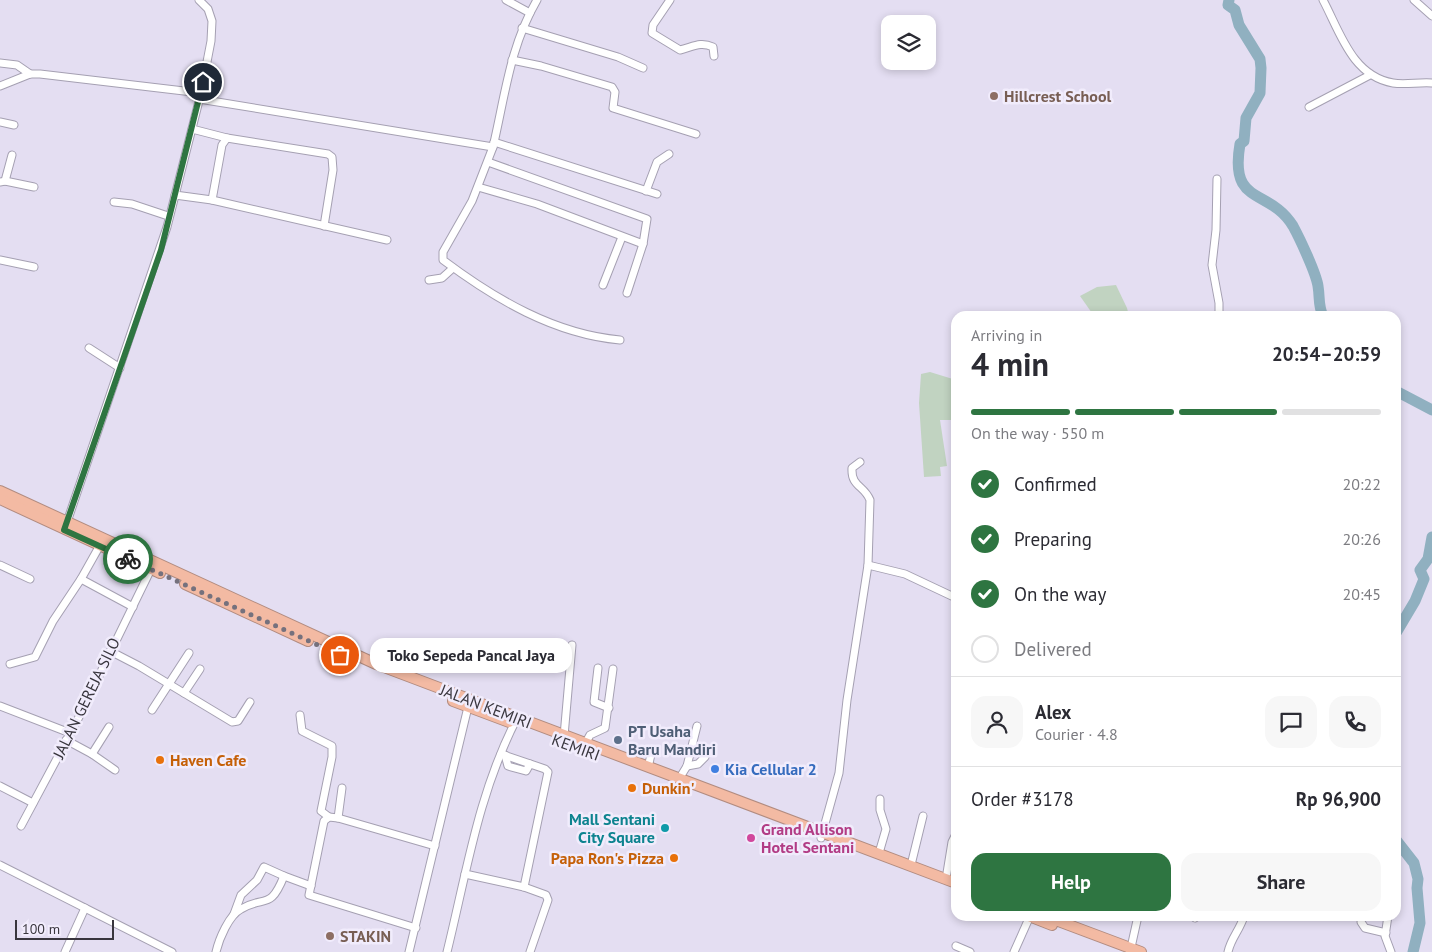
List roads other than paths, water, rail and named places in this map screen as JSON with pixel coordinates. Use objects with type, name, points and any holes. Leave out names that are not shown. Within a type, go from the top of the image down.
[{"type":"highway","name":"JALAN KEMIRI","points":[[0,491],[66,526],[336,647],[516,721],[564,736],[648,767],[822,836],[911,865],[951,886]]},
{"type":"highway","name":"KEMIRI","points":[[0,499],[66,526],[99,547],[354,661],[468,707],[516,721],[941,880]]},
{"type":"highway","name":"JALAN KEMIRI","points":[[941,880],[951,882]]},
{"type":"highway","points":[[1044,921],[1131,951]]},
{"type":"highway","points":[[1057,921],[1131,951]]},
{"type":"street","points":[[66,526],[161,250],[168,216],[192,129],[200,96],[212,21],[208,9],[200,0]]},
{"type":"street","points":[[506,0],[530,13]]},
{"type":"street","points":[[537,0],[522,28],[512,60],[494,144],[488,162],[478,187],[442,257],[453,268],[530,315],[595,338],[620,340]]},
{"type":"street","points":[[670,0],[654,25],[652,33],[680,50],[693,45],[706,44],[713,47],[714,56]]},
{"type":"street","points":[[1323,0],[1351,54],[1370,75],[1395,83],[1432,83]]},
{"type":"street","points":[[1414,0],[1432,16]]},
{"type":"street","points":[[522,28],[618,57],[643,68]]},
{"type":"street","points":[[512,60],[612,87],[615,92],[613,108],[696,134]]},
{"type":"street","points":[[0,63],[17,65],[30,74],[200,96],[494,144],[657,194]]},
{"type":"street","points":[[0,86],[30,74]]},
{"type":"street","points":[[1309,107],[1370,75]]},
{"type":"street","points":[[0,122],[14,125]]},
{"type":"street","points":[[192,129],[227,138],[331,155],[334,170],[324,226]]},
{"type":"street","points":[[212,200],[222,145],[227,138]]},
{"type":"street","points":[[646,190],[657,162],[669,154]]},
{"type":"street","points":[[12,155],[2,181],[34,187]]},
{"type":"street","points":[[488,162],[645,218],[648,222],[643,244],[627,293]]},
{"type":"street","points":[[1217,179],[1216,230],[1212,265],[1219,311]]},
{"type":"street","points":[[478,187],[537,204],[643,244]]},
{"type":"street","points":[[175,195],[212,200],[387,240]]},
{"type":"street","points":[[114,202],[129,204],[168,216]]},
{"type":"street","points":[[603,285],[622,236]]},
{"type":"street","points":[[0,260],[34,267]]},
{"type":"street","points":[[429,280],[442,278],[453,268]]},
{"type":"street","points":[[89,348],[120,368]]},
{"type":"street","points":[[822,836],[838,781],[847,700],[868,566],[870,500],[854,481],[852,475],[852,468],[860,462]]},
{"type":"street","points":[[10,664],[35,657],[53,621],[81,579],[99,547]]},
{"type":"street","points":[[0,565],[30,579]]},
{"type":"street","points":[[868,566],[905,574],[951,596]]},
{"type":"street","name":"JALAN GEREJA SILO","points":[[20,826],[104,668],[110,651],[151,569]]},
{"type":"street","points":[[81,579],[132,607]]},
{"type":"street","points":[[564,736],[572,645]]},
{"type":"street","points":[[110,651],[236,723],[250,702]]},
{"type":"street","points":[[152,710],[189,653]]},
{"type":"street","points":[[598,668],[594,702],[609,708]]},
{"type":"street","points":[[184,693],[200,669]]},
{"type":"street","points":[[585,744],[590,735],[605,728],[613,669]]},
{"type":"street","points":[[0,706],[68,736],[116,770]]},
{"type":"street","points":[[409,952],[468,707]]},
{"type":"street","points":[[300,715],[302,731],[332,746],[332,758],[321,811],[329,817],[435,846]]},
{"type":"street","points":[[446,952],[475,828],[516,721]]},
{"type":"street","points":[[678,779],[687,766],[697,726]]},
{"type":"street","points":[[92,754],[109,727]]},
{"type":"street","points":[[648,767],[652,751]]},
{"type":"street","points":[[503,755],[545,769],[548,772],[524,888]]},
{"type":"street","points":[[687,766],[698,764],[705,757]]},
{"type":"street","points":[[0,786],[33,803]]},
{"type":"street","points":[[338,818],[342,788]]},
{"type":"street","points":[[879,853],[886,833],[880,810],[880,799]]},
{"type":"street","points":[[911,865],[923,816]]},
{"type":"street","points":[[329,817],[324,821],[309,895],[416,928]]},
{"type":"street","points":[[941,880],[951,845]]},
{"type":"street","points":[[0,866],[171,951]]},
{"type":"street","points":[[216,952],[241,895],[257,880],[262,869],[268,868],[311,886]]},
{"type":"street","points":[[464,874],[544,893],[547,897],[530,952]]},
{"type":"street","points":[[234,914],[240,909],[268,901],[274,896],[284,876]]},
{"type":"street","points":[[65,952],[85,908]]},
{"type":"street","points":[[1014,952],[1028,921]]},
{"type":"street","points":[[1131,951],[1137,921]]},
{"type":"street","points":[[1228,952],[1232,936],[1242,921]]},
{"type":"street","points":[[1361,921],[1365,928],[1386,933]]},
{"type":"street","points":[[1387,921],[1386,933],[1392,952]]},
{"type":"street","points":[[956,946],[970,952]]},
{"type":"waterway","points":[[1229,0],[1228,5],[1235,10],[1239,25],[1260,59],[1261,68],[1260,93],[1246,118],[1244,141],[1240,144],[1238,164],[1240,178],[1253,194],[1273,206],[1293,226],[1314,273],[1318,286],[1321,311]]},
{"type":"waterway","points":[[1401,394],[1432,410]]},
{"type":"waterway","points":[[1401,625],[1415,601],[1424,579],[1420,570],[1428,559],[1432,537]]},
{"type":"waterway","points":[[1401,846],[1414,863],[1418,879],[1420,923],[1413,952]]},
{"type":"place","name":"Hillcrest School","points":[[994,96]]},
{"type":"place","name":"Toko Sepeda Pancal Jaya","points":[[340,655]]},
{"type":"place","name":"PT Usaha Baru Mandiri","points":[[618,740]]},
{"type":"place","name":"Haven Cafe","points":[[160,760]]},
{"type":"place","name":"Kia Cellular 2","points":[[715,769]]},
{"type":"place","name":"Dunkin'","points":[[632,788]]},
{"type":"place","name":"Mall Sentani City Square","points":[[665,828]]},
{"type":"place","name":"Grand Allison Hotel Sentani","points":[[751,838]]},
{"type":"place","name":"Papa Ron's Pizza","points":[[674,858]]},
{"type":"place","name":"STAKIN","points":[[330,936]]}]
